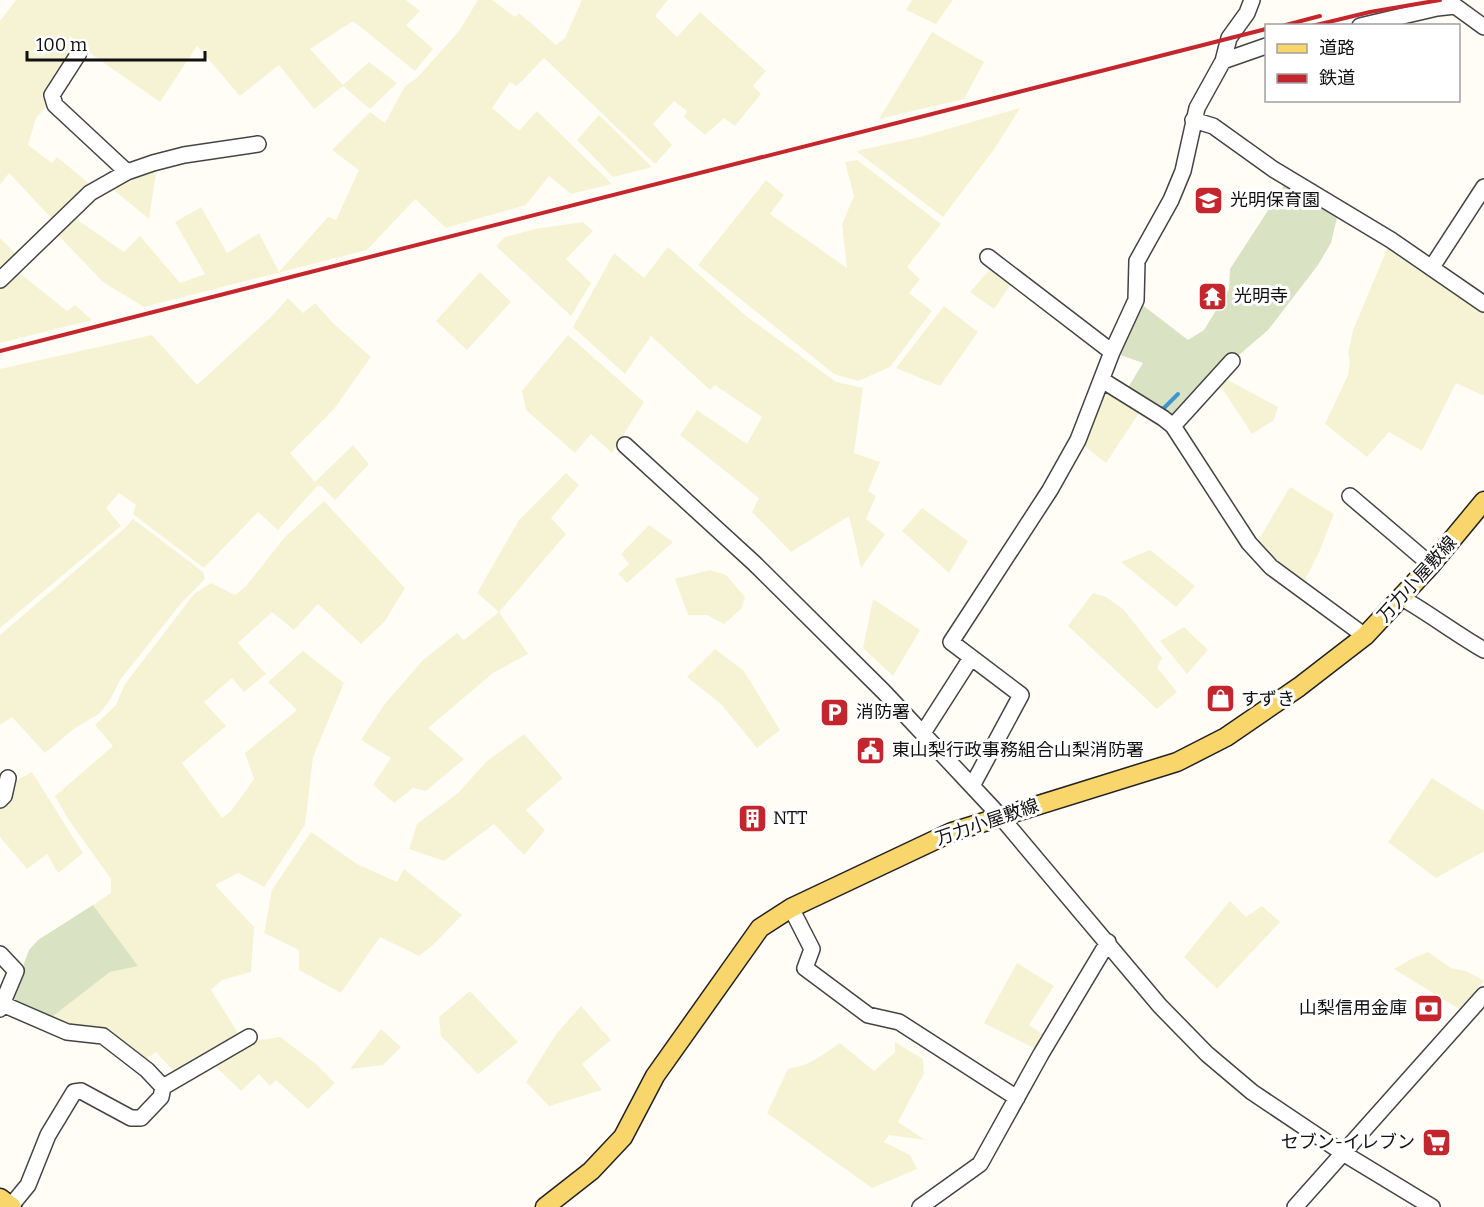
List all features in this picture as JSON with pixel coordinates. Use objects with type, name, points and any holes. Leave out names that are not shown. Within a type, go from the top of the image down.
[{"type":"main road","name":"万力小屋敷線","points":[[545,1207],[591,1171],[623,1137],[655,1076],[760,928],[791,908],[952,832],[1177,762],[1226,737],[1299,687],[1365,636],[1402,598],[1484,501]]},
{"type":"street","points":[[972,786],[1022,695],[951,642],[1050,490],[1078,440],[1112,352],[1136,300],[1137,261],[1171,200],[1183,171],[1197,108],[1223,61],[1229,39],[1247,14],[1252,0]]},
{"type":"street","points":[[1369,24],[1455,6],[1484,27]]},
{"type":"street","points":[[1223,61],[1265,47]]},
{"type":"street","points":[[79,53],[52,95],[55,105],[127,172]]},
{"type":"street","points":[[1193,120],[1213,126],[1272,168],[1391,240],[1484,304]]},
{"type":"street","points":[[0,280],[90,193],[127,172],[184,156],[258,144]]},
{"type":"street","points":[[1432,267],[1484,187]]},
{"type":"street","points":[[988,257],[1112,352]]},
{"type":"street","points":[[1173,426],[1233,361]]},
{"type":"street","points":[[1102,380],[1173,426],[1249,543],[1271,567],[1365,636]]},
{"type":"street","points":[[625,445],[754,563],[923,733],[1000,816],[1160,1006],[1206,1054],[1252,1092],[1343,1154],[1432,1207]]},
{"type":"street","points":[[1350,496],[1431,565]]},
{"type":"street","points":[[1402,598],[1484,650]]},
{"type":"street","points":[[923,733],[971,658]]},
{"type":"street","points":[[0,800],[4,796],[8,778]]},
{"type":"street","points":[[791,908],[812,949],[805,968],[868,1015],[899,1022],[1017,1098]]},
{"type":"street","points":[[920,1207],[980,1164],[1041,1054],[1108,942]]},
{"type":"street","points":[[0,954],[16,971],[1,1006],[67,1032],[103,1036],[147,1070],[163,1087]]},
{"type":"street","points":[[1295,1207],[1484,995]]},
{"type":"street","points":[[8,1204],[28,1185],[48,1135],[75,1092],[81,1090],[131,1118],[141,1118],[161,1097],[163,1087],[249,1037]]},
{"type":"shaded area","points":[[16,0],[406,0],[420,11],[406,25],[433,49],[415,71],[353,21],[310,49],[343,85],[369,62],[397,83],[370,109],[343,86],[314,109],[279,65],[240,96],[197,46],[160,102],[87,51],[57,95],[36,118],[28,145],[52,163],[57,157],[91,185],[54,221],[9,173],[0,185],[0,21]]},
{"type":"shaded area","points":[[478,0],[492,0],[515,17],[519,13],[556,45],[565,38],[582,0],[668,0],[655,16],[677,37],[700,12],[766,71],[753,86],[761,94],[735,126],[724,118],[705,135],[684,117],[687,111],[674,101],[653,124],[672,145],[655,164],[544,58],[517,86],[510,82],[492,108],[519,131],[537,111],[612,184],[571,194],[549,176],[526,205],[446,228],[415,199],[367,250],[144,307],[103,282],[57,234],[73,217],[124,252],[140,236],[180,283],[205,274],[175,222],[201,207],[227,253],[259,233],[279,272],[328,217],[336,220],[359,170],[332,150],[370,112],[385,123],[405,86],[417,78],[459,31]]},
{"type":"shaded area","points":[[912,0],[953,0],[936,24],[906,10]]},
{"type":"shaded area","points":[[932,32],[984,62],[964,99],[879,119]]},
{"type":"shaded area","points":[[1020,108],[995,148],[943,217],[856,151],[920,137]]},
{"type":"shaded area","points":[[599,115],[652,167],[613,177],[577,140]]},
{"type":"shaded area","points":[[857,160],[941,224],[907,267],[920,279],[909,293],[932,311],[890,367],[858,381],[834,374],[698,265],[766,180],[784,195],[770,214],[847,268],[842,224],[854,196],[845,162]]},
{"type":"shaded area","points":[[157,166],[149,219],[109,186]]},
{"type":"shaded area","points":[[583,222],[593,231],[566,259],[591,283],[571,316],[496,246],[505,237],[535,229]]},
{"type":"shaded area","points":[[0,238],[19,257],[0,275]]},
{"type":"shaded area","points":[[1391,240],[1484,304],[1484,396],[1456,383],[1422,451],[1389,432],[1367,457],[1325,424],[1348,375],[1350,362],[1348,353],[1353,330]]},
{"type":"shaded area","points":[[668,247],[746,316],[836,382],[863,388],[854,453],[880,462],[868,491],[876,496],[866,519],[885,534],[861,568],[849,516],[791,552],[752,512],[759,498],[680,435],[697,410],[747,444],[762,417],[715,385],[710,390],[651,336],[625,374],[573,327],[614,253],[644,278]]},
{"type":"shaded area","points":[[992,267],[1012,283],[994,309],[970,292]]},
{"type":"shaded area","points":[[17,271],[67,311],[75,305],[92,320],[0,343],[0,286]]},
{"type":"shaded area","points":[[480,272],[511,302],[467,350],[436,321]]},
{"type":"shaded area","points":[[288,298],[303,313],[315,303],[334,324],[371,357],[334,409],[290,453],[315,482],[353,445],[369,464],[335,500],[321,486],[317,486],[278,530],[258,512],[204,568],[133,514],[136,505],[119,493],[106,508],[121,526],[0,628],[0,369],[152,335],[197,385],[273,315]]},
{"type":"shaded area","points":[[944,306],[978,332],[940,386],[896,368]]},
{"type":"shaded area","points":[[568,335],[644,402],[612,453],[591,434],[575,453],[526,410],[522,391]]},
{"type":"shaded area","points":[[1226,379],[1278,407],[1274,420],[1252,434],[1220,385]]},
{"type":"shaded area","points":[[1105,388],[1141,410],[1106,463],[1083,445]]},
{"type":"shaded area","points":[[566,473],[579,485],[551,518],[566,534],[499,612],[477,593],[519,520]]},
{"type":"shaded area","points":[[1290,487],[1334,514],[1303,584],[1255,546]]},
{"type":"shaded area","points":[[324,501],[405,588],[385,621],[361,644],[318,604],[294,630],[272,612],[238,643],[266,674],[244,692],[232,678],[204,702],[226,726],[182,763],[222,818],[231,811],[254,779],[245,753],[297,710],[268,682],[303,651],[344,683],[313,757],[305,825],[264,887],[238,873],[215,885],[254,927],[251,972],[222,980],[211,990],[240,1036],[178,1076],[156,1052],[142,1062],[48,1020],[110,972],[137,965],[93,905],[111,893],[111,879],[68,819],[55,796],[113,746],[95,725],[116,705],[125,684],[194,594],[211,583],[235,595],[246,586],[285,537]]},
{"type":"shaded area","points":[[922,508],[968,541],[949,573],[902,531]]},
{"type":"shaded area","points":[[133,519],[203,572],[205,579],[183,601],[120,680],[110,700],[99,714],[75,728],[45,753],[12,717],[0,725],[0,635]]},
{"type":"shaded area","points":[[649,525],[673,542],[627,583],[618,574],[629,564],[621,554]]},
{"type":"shaded area","points":[[1150,550],[1195,586],[1176,607],[1121,562]]},
{"type":"shaded area","points":[[710,570],[726,575],[745,597],[741,609],[724,624],[707,615],[688,615],[675,579]]},
{"type":"shaded area","points":[[1093,593],[1106,597],[1123,609],[1162,658],[1157,667],[1177,692],[1157,709],[1068,626]]},
{"type":"shaded area","points":[[873,599],[920,630],[893,676],[863,648]]},
{"type":"shaded area","points":[[499,612],[528,654],[493,673],[428,728],[464,759],[426,791],[413,788],[394,803],[373,785],[391,758],[361,740],[384,705],[422,661],[457,633],[464,640]]},
{"type":"shaded area","points":[[1184,627],[1208,650],[1187,674],[1160,641]]},
{"type":"shaded area","points":[[715,649],[744,671],[780,730],[757,748],[721,704],[687,677]]},
{"type":"shaded area","points":[[524,734],[563,778],[526,810],[545,830],[524,855],[494,824],[444,861],[409,849],[417,824],[458,793],[487,761]]},
{"type":"shaded area","points":[[32,772],[83,853],[58,873],[47,854],[27,869],[0,837],[0,806],[12,783]]},
{"type":"shaded area","points":[[1432,778],[1484,811],[1484,851],[1436,878],[1388,842]]},
{"type":"shaded area","points":[[311,832],[357,864],[397,882],[404,869],[462,915],[419,956],[380,937],[341,993],[299,970],[299,950],[264,933],[272,890]]},
{"type":"shaded area","points":[[1230,901],[1246,917],[1262,906],[1280,922],[1217,989],[1184,957]]},
{"type":"shaded area","points":[[1428,952],[1451,968],[1466,971],[1484,981],[1459,1009],[1394,969]]},
{"type":"shaded area","points":[[1017,963],[1054,986],[1029,1025],[1044,1035],[1036,1049],[984,1023]]},
{"type":"shaded area","points":[[470,991],[518,1042],[478,1074],[441,1036],[439,1017]]},
{"type":"shaded area","points":[[581,1006],[611,1040],[582,1064],[602,1090],[549,1106],[526,1082],[557,1033]]},
{"type":"shaded area","points":[[381,1029],[401,1047],[383,1065],[350,1069]]},
{"type":"shaded area","points":[[280,1037],[316,1064],[335,1083],[308,1109],[276,1080],[270,1086],[259,1074],[241,1091],[211,1062],[247,1042]]},
{"type":"shaded area","points":[[895,1042],[923,1059],[924,1073],[898,1122],[925,1140],[889,1135],[884,1142],[910,1155],[917,1169],[872,1188],[767,1113],[788,1069],[818,1058],[840,1043],[874,1071],[895,1052]]},
{"type":"green space","points":[[1289,178],[1339,209],[1331,243],[1318,265],[1268,330],[1232,361],[1173,426],[1124,394],[1143,363],[1112,352],[1136,300],[1188,340],[1204,330],[1229,289],[1230,269]]},
{"type":"green space","points":[[93,905],[138,966],[110,972],[48,1020],[10,1001],[29,950],[38,940]]},
{"type":"waterway","points":[[1161,408],[1163,409],[1178,394]]},
{"type":"railway","points":[[1320,24],[1370,12],[1440,0]]},
{"type":"railway","points":[[1290,24],[1320,16]]},
{"type":"railway","points":[[0,351],[1265,29]]},
{"type":"place","name":"光明保育園","points":[[1209,200]]},
{"type":"place","name":"光明寺","points":[[1213,296]]},
{"type":"place","name":"すずき","points":[[1220,699]]},
{"type":"place","name":"消防署","points":[[835,712]]},
{"type":"place","name":"東山梨行政事務組合山梨消防署","points":[[871,750]]},
{"type":"place","name":"NTT","points":[[752,818]]},
{"type":"place","name":"山梨信用金庫","points":[[1428,1008]]},
{"type":"place","name":"セブン-イレブン","points":[[1436,1142]]}]
